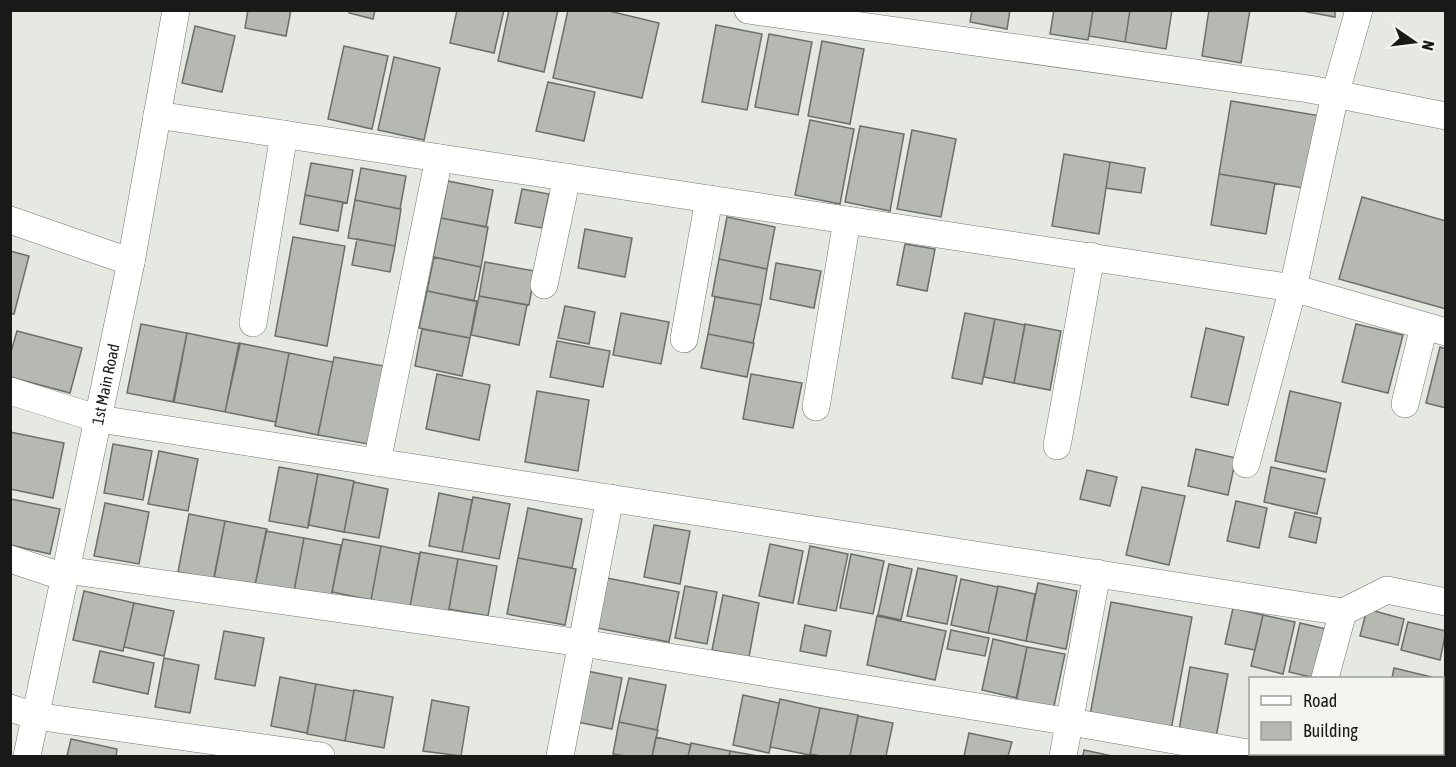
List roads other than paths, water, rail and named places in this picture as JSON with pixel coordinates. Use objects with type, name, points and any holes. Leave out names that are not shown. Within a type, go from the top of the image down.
[{"type":"street","points":[[748,10],[1335,94],[1446,116]]},
{"type":"street","points":[[1246,464],[1293,288],[1335,94],[1359,10]]},
{"type":"street","name":"1st Main Road","points":[[27,756],[23,712],[65,573],[99,419],[131,262],[175,11]]},
{"type":"street","points":[[157,116],[1293,288],[1435,329],[1405,404]]},
{"type":"street","points":[[253,323],[284,134]]},
{"type":"street","points":[[376,462],[439,158]]},
{"type":"street","points":[[544,285],[567,177]]},
{"type":"street","points":[[684,339],[709,199]]},
{"type":"street","points":[[10,220],[131,262]]},
{"type":"street","points":[[816,407],[847,220]]},
{"type":"street","points":[[1057,446],[1091,256]]},
{"type":"street","points":[[10,391],[99,419],[1343,612],[1387,590],[1446,602]]},
{"type":"street","points":[[560,756],[610,498]]},
{"type":"street","points":[[10,559],[65,573],[582,643],[1249,753]]},
{"type":"street","points":[[1063,756],[1071,722],[1096,573]]},
{"type":"street","points":[[1325,677],[1343,612]]},
{"type":"street","points":[[23,712],[321,756]]}]
